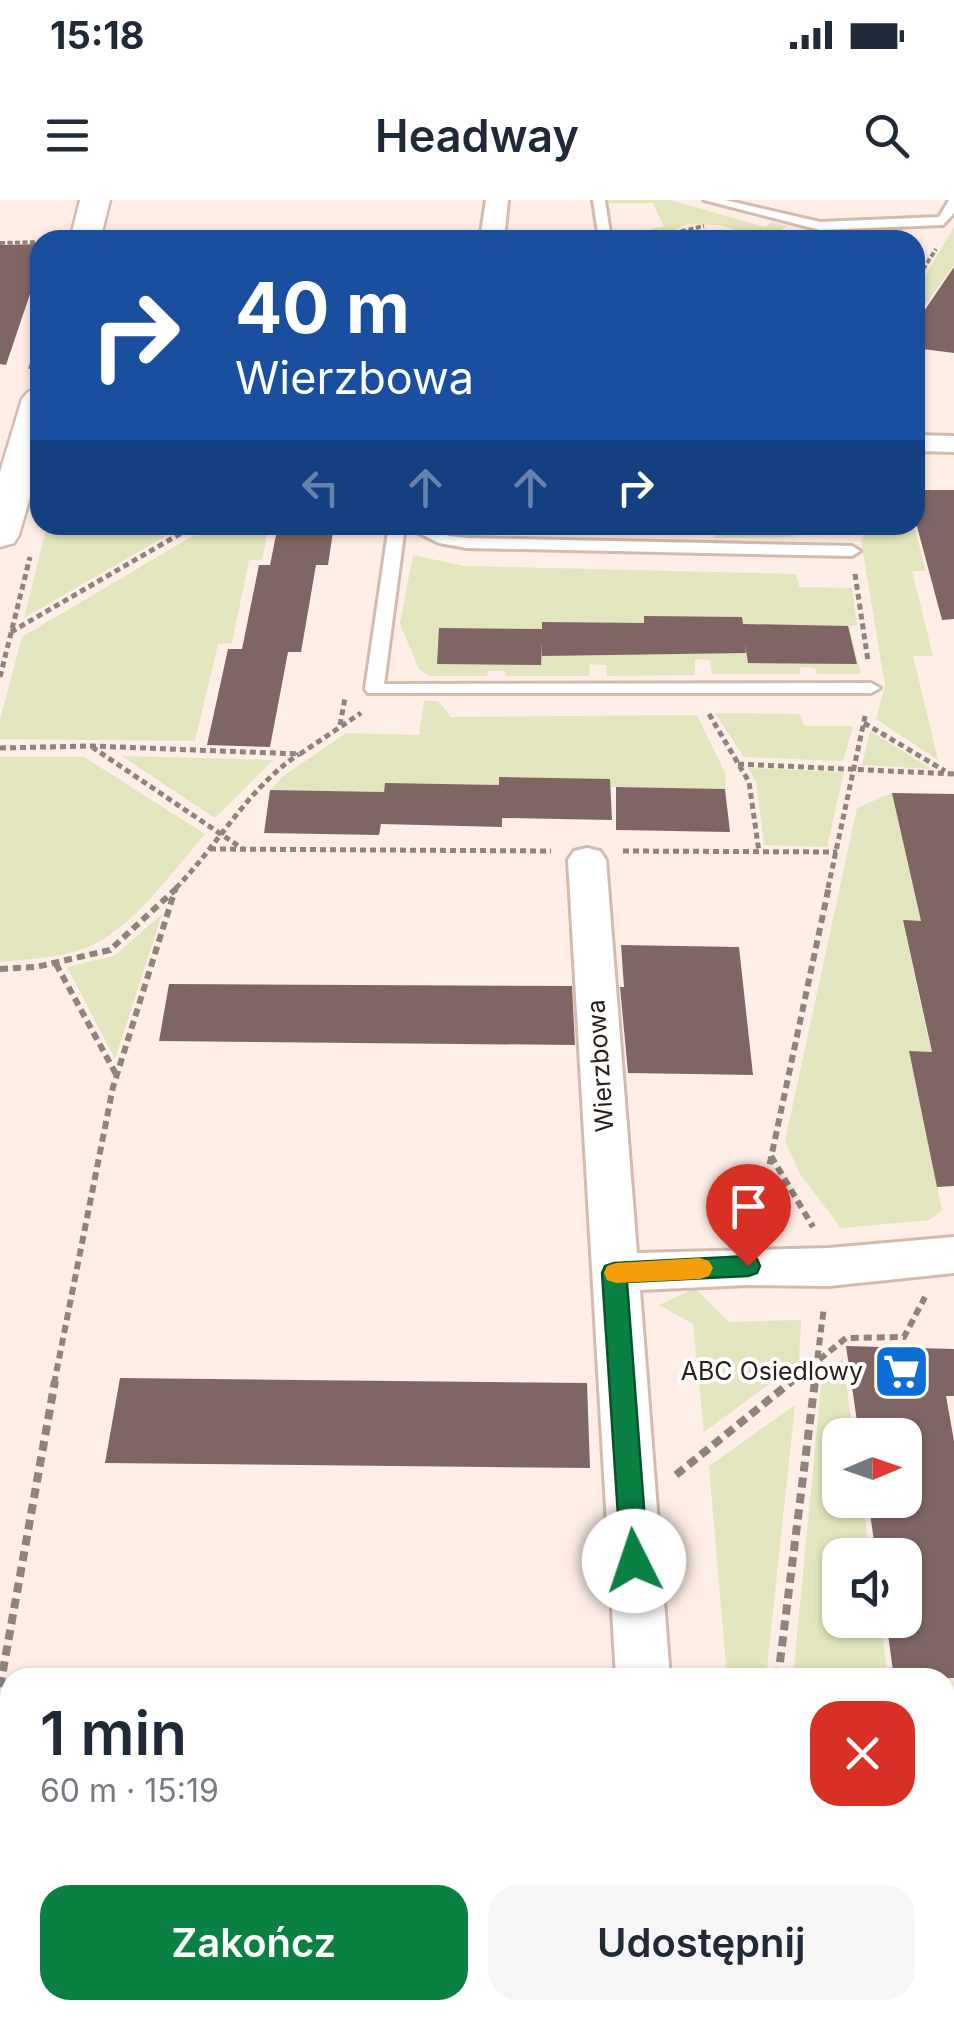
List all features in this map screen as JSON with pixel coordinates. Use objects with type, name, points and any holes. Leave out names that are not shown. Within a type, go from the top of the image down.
[{"type":"street","points":[[88,230],[95,200]]},
{"type":"street","points":[[493,230],[497,200]]},
{"type":"street","points":[[925,443],[954,444]]},
{"type":"street","points":[[15,546],[30,458]]},
{"type":"street","name":"Wierzbowa","points":[[589,854],[643,1668]]},
{"type":"street","points":[[614,1273],[748,1266],[829,1267],[950,1256]]},
{"type":"lane","points":[[599,200],[604,230]]},
{"type":"lane","points":[[710,200],[820,226],[943,221],[954,202]]},
{"type":"lane","points":[[396,535],[374,689],[871,688]]},
{"type":"lane","points":[[434,535],[466,543],[852,552]]},
{"type":"path","points":[[681,230],[719,227]]},
{"type":"path","points":[[0,243],[30,242]]},
{"type":"path","points":[[11,632],[179,535]]},
{"type":"path","points":[[0,677],[11,632],[15,546]]},
{"type":"path","points":[[748,1266],[871,688],[852,552]]},
{"type":"path","points":[[694,688],[748,782],[759,852]]},
{"type":"path","points":[[0,969],[56,964],[110,950],[175,890],[275,770],[365,710],[408,689]]},
{"type":"path","points":[[864,722],[951,773]]},
{"type":"path","points":[[0,748],[90,746],[300,754]]},
{"type":"path","points":[[90,746],[243,849]]},
{"type":"path","points":[[738,764],[951,773]]},
{"type":"path","points":[[210,849],[589,854],[837,852]]},
{"type":"path","points":[[3,1668],[73,1278],[116,1076],[175,890]]},
{"type":"path","points":[[56,964],[116,1076]]},
{"type":"path","points":[[631,1511],[846,1338],[904,1337],[950,1256]]},
{"type":"path","points":[[779,1668],[829,1267]]},
{"type":"green space","points":[[607,200],[670,200],[766,227],[771,222],[787,226],[782,230],[736,230],[688,224],[674,230],[652,230],[664,227],[653,203]]},
{"type":"green space","points":[[954,227],[954,265],[925,305],[925,276]]},
{"type":"green space","points":[[45,535],[168,535],[24,618]]},
{"type":"green space","points":[[194,535],[267,535],[262,560],[249,560],[232,643],[218,644],[195,741],[0,739],[0,720],[22,637]]},
{"type":"green space","points":[[714,535],[794,537],[715,538]]},
{"type":"green space","points":[[864,535],[917,535],[926,571],[912,571],[933,656],[913,656],[938,760],[876,719],[885,686],[861,540]]},
{"type":"green space","points":[[413,555],[464,566],[796,574],[799,587],[852,588],[857,625],[849,626],[861,674],[817,674],[815,668],[800,667],[800,674],[712,674],[710,660],[695,659],[695,675],[607,676],[606,665],[590,664],[589,676],[506,676],[504,671],[488,671],[487,676],[429,676],[419,669],[400,624]]},
{"type":"green space","points":[[424,701],[438,701],[451,717],[697,715],[726,775],[725,789],[610,787],[610,780],[499,778],[499,785],[385,784],[384,792],[271,790],[282,777],[346,733],[419,735]]},
{"type":"green space","points":[[715,713],[799,714],[805,726],[853,726],[843,761],[744,757]]},
{"type":"green space","points":[[870,731],[932,769],[862,765]]},
{"type":"green space","points":[[122,756],[273,760],[215,818]]},
{"type":"green space","points":[[0,757],[84,757],[205,834],[135,914],[102,940],[65,954],[0,962]]},
{"type":"green space","points":[[748,768],[844,772],[827,847],[764,845],[756,782]]},
{"type":"green space","points":[[892,793],[921,921],[903,921],[931,1052],[909,1052],[942,1210],[930,1220],[841,1228],[800,1174],[785,1141],[857,808]]},
{"type":"green space","points":[[162,914],[115,1059],[67,967],[114,956]]},
{"type":"green space","points":[[695,1288],[729,1322],[801,1320],[799,1362],[704,1432],[693,1324],[659,1305]]},
{"type":"green space","points":[[843,1358],[851,1418],[822,1418],[822,1518],[865,1518],[868,1538],[822,1538],[822,1638],[883,1638],[887,1668],[794,1668],[822,1376]]},
{"type":"green space","points":[[795,1405],[767,1668],[726,1668],[709,1466]]},
{"type":"building","points":[[30,244],[30,294],[6,365],[0,364],[0,245]]},
{"type":"building","points":[[954,267],[954,353],[925,349],[925,310]]},
{"type":"building","points":[[925,490],[954,490],[954,619],[942,620],[919,535],[925,535]]},
{"type":"building","points":[[276,535],[332,535],[328,565],[316,565],[301,652],[288,652],[270,747],[207,745],[228,649],[242,649],[259,565],[270,565]]},
{"type":"building","points":[[644,616],[742,617],[743,624],[848,626],[857,664],[748,663],[745,643],[746,653],[542,656],[542,642],[541,665],[437,664],[439,628],[542,629],[542,622],[644,623]]},
{"type":"building","points":[[499,777],[610,779],[612,820],[502,818],[502,827],[381,824],[379,835],[264,833],[270,790],[384,792],[385,783],[499,785]]},
{"type":"building","points":[[616,787],[725,789],[730,832],[616,830]]},
{"type":"building","points":[[892,793],[954,794],[954,1186],[937,1187],[909,1051],[932,1052],[903,920],[921,921]]},
{"type":"building","points":[[621,945],[739,947],[753,1075],[628,1073],[620,987],[624,987]]},
{"type":"building","points":[[169,984],[572,986],[575,1045],[159,1041]]},
{"type":"building","points":[[846,1346],[954,1349],[954,1396],[946,1396],[954,1441],[954,1668],[893,1668],[888,1638],[922,1638],[922,1538],[874,1538],[871,1518],[922,1518],[922,1418],[857,1418]]},
{"type":"building","points":[[120,1378],[587,1383],[590,1468],[105,1463]]},
{"type":"slow traffic","points":[[616,1273],[700,1268]]},
{"type":"place","name":"ABC Osiedlowy","points":[[902,1371]]},
{"type":"route","points":[[634,1561],[614,1273],[748,1266]]}]
